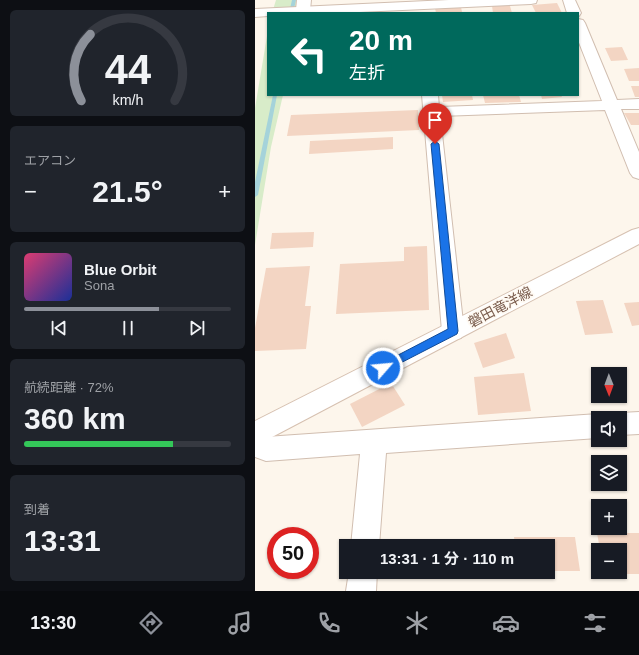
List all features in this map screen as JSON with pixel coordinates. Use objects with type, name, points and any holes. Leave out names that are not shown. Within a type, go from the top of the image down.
[{"type":"main road","name":"磐田竜洋線","points":[[255,434],[639,235]]},
{"type":"street","points":[[255,13],[303,5],[423,9],[531,0]]},
{"type":"street","points":[[569,0],[574,12]]},
{"type":"street","points":[[579,25],[639,173]]},
{"type":"street","points":[[453,331],[431,104],[639,104]]},
{"type":"street","points":[[627,424],[639,423]]},
{"type":"street","points":[[255,445],[266,449],[591,426]]},
{"type":"street","points":[[366,539],[374,441]]},
{"type":"street","points":[[361,591],[362,579]]},
{"type":"green space","points":[[276,0],[304,0],[303,7],[272,12]]},
{"type":"green space","points":[[267,36],[267,96],[283,96],[271,147],[255,245],[255,108]]},
{"type":"building","points":[[557,3],[562,12],[536,12],[532,5]]},
{"type":"building","points":[[492,6],[510,6],[512,12],[493,12]]},
{"type":"building","points":[[461,7],[462,12],[436,12],[435,8]]},
{"type":"building","points":[[622,47],[628,60],[611,61],[605,48]]},
{"type":"building","points":[[639,68],[639,81],[629,81],[624,69]]},
{"type":"building","points":[[631,86],[639,86],[639,97],[635,97]]},
{"type":"building","points":[[442,96],[472,96],[473,100],[443,102]]},
{"type":"building","points":[[483,96],[519,96],[521,102],[485,103]]},
{"type":"building","points":[[541,96],[562,97],[542,99]]},
{"type":"building","points":[[418,110],[419,130],[287,136],[291,115]]},
{"type":"building","points":[[624,113],[639,113],[639,125],[631,125]]},
{"type":"building","points":[[393,137],[393,149],[309,154],[310,141]]},
{"type":"building","points":[[314,232],[313,247],[270,249],[272,233]]},
{"type":"building","points":[[427,246],[429,310],[336,314],[340,264],[404,261],[404,247]]},
{"type":"building","points":[[310,266],[305,306],[311,306],[306,349],[255,351],[255,328],[266,268]]},
{"type":"building","points":[[603,300],[613,333],[585,335],[576,301]]},
{"type":"building","points":[[639,302],[639,325],[632,326],[624,303]]},
{"type":"building","points":[[506,333],[515,358],[483,368],[474,343]]},
{"type":"building","points":[[524,373],[531,411],[478,415],[474,377]]},
{"type":"building","points":[[391,383],[405,405],[362,427],[350,404]]},
{"type":"building","points":[[627,533],[639,533],[639,574],[627,574],[627,543],[599,543],[597,535],[627,535]]},
{"type":"building","points":[[514,537],[575,537],[580,571],[555,571],[555,539],[514,539]]},
{"type":"waterway","points":[[291,12],[294,0]]},
{"type":"waterway","points":[[255,195],[275,96]]},
{"type":"route","points":[[383,368],[453,331],[435,144]]}]
